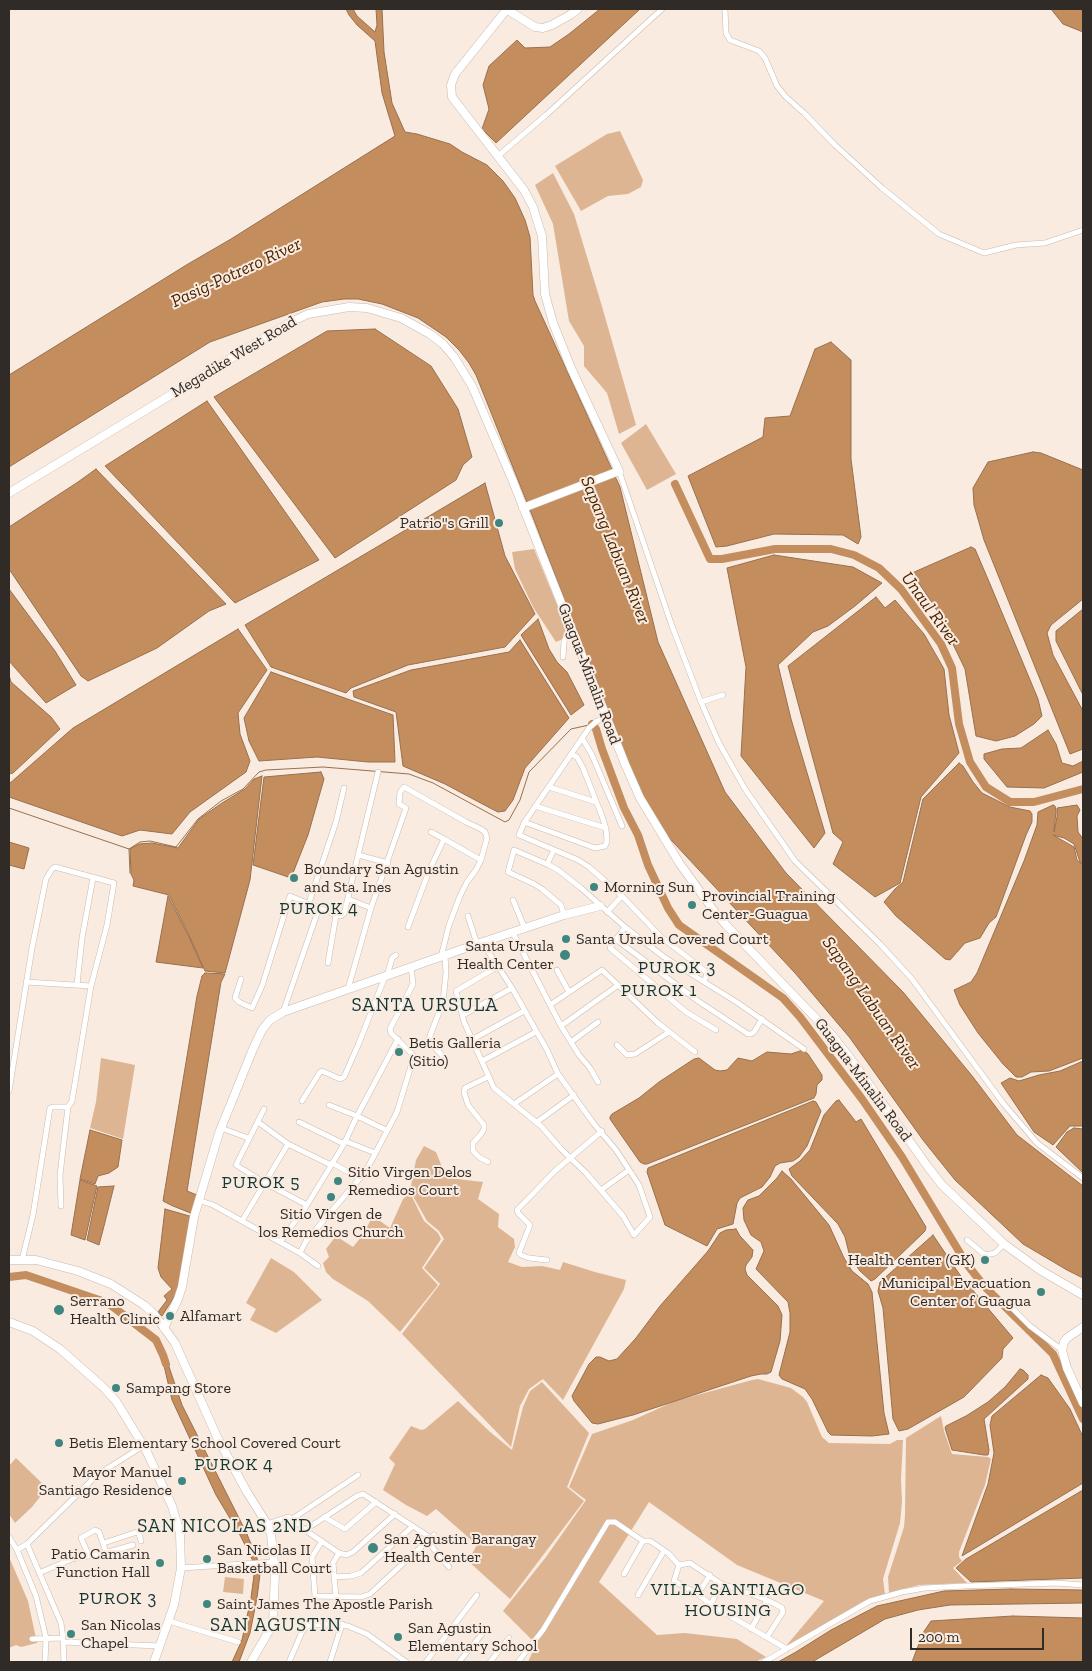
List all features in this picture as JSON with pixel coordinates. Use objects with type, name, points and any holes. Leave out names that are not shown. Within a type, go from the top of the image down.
[{"type":"main road","points":[[525,507],[617,472],[571,368],[548,309],[543,274],[542,236],[538,221],[524,190],[452,97],[451,85],[455,74],[507,9],[535,27],[543,28],[552,25],[578,9]]},
{"type":"main road","name":"Megadike West Road","points":[[9,493],[291,322],[308,314],[349,306],[375,310],[401,318],[430,334],[448,350],[472,386],[525,507]]},
{"type":"main road","name":"Guagua-Minalin Road","points":[[525,507],[605,718],[640,798],[680,864],[714,911],[832,1035],[942,1185],[1004,1244],[1040,1270],[1083,1295]]},
{"type":"main road","points":[[164,1328],[182,1287],[198,1200],[221,1128],[260,1034],[270,1020],[283,1012],[480,943],[564,915],[600,906]]},
{"type":"main road","points":[[9,1260],[36,1260],[78,1271],[111,1284],[144,1305],[154,1314],[175,1343],[231,1464],[267,1524],[273,1544],[273,1624],[251,1662]]},
{"type":"main road","points":[[9,1322],[34,1331],[60,1348],[116,1401],[143,1446],[176,1515],[180,1534],[181,1568],[168,1621],[154,1662]]},
{"type":"main road","points":[[1083,1327],[1067,1338],[1062,1350],[1067,1368],[1083,1403]]},
{"type":"street","points":[[498,156],[553,109],[662,9]]},
{"type":"street","points":[[725,9],[726,33],[730,40],[758,51],[765,58],[777,86],[786,97],[882,188],[939,234],[984,253],[1016,245],[1045,243],[1083,230]]},
{"type":"street","points":[[617,472],[701,702],[719,743],[745,789],[795,861],[880,944],[912,979],[1003,1103],[1037,1143],[1083,1178]]},
{"type":"street","points":[[563,657],[566,637],[573,633]]},
{"type":"street","points":[[701,702],[723,695]]},
{"type":"street","points":[[605,718],[593,725],[582,738],[524,822],[520,836],[583,862],[622,896],[660,936],[705,971],[707,975],[704,981]]},
{"type":"street","points":[[582,738],[592,755],[622,826]]},
{"type":"street","points":[[524,822],[596,848],[605,846],[607,841],[606,828],[580,762],[571,754]]},
{"type":"street","points":[[241,979],[235,998],[252,1008],[262,986],[290,896],[336,915],[344,915],[378,772]]},
{"type":"street","points":[[348,989],[371,908],[406,808],[398,804],[400,792],[404,787],[485,832],[487,839],[481,860],[460,896],[449,924],[443,957],[446,972],[443,1002],[428,1041],[442,1055]]},
{"type":"street","points":[[549,787],[596,802]]},
{"type":"street","points":[[309,903],[336,822],[344,788]]},
{"type":"street","points":[[535,806],[606,828]]},
{"type":"street","points":[[430,832],[481,860]]},
{"type":"street","points":[[408,927],[429,871],[444,839]]},
{"type":"street","points":[[564,915],[561,905],[542,890],[534,884],[508,872],[514,850],[546,864],[571,880],[625,927],[664,957],[762,1019],[804,1049]]},
{"type":"street","points":[[546,864],[554,850]]},
{"type":"street","points":[[358,855],[388,863]]},
{"type":"street","points":[[9,1090],[26,982],[46,879],[52,869],[55,868],[114,883],[107,925],[91,986],[72,1101],[68,1107],[60,1175],[61,1206]]},
{"type":"street","points":[[76,985],[93,878]]},
{"type":"street","points":[[607,912],[622,896]]},
{"type":"street","points":[[348,899],[371,908]]},
{"type":"street","points":[[513,900],[525,929]]},
{"type":"street","points":[[283,1012],[319,908]]},
{"type":"street","points":[[328,963],[336,915]]},
{"type":"street","points":[[468,916],[480,943],[512,988],[547,1050],[558,1074],[630,1170],[639,1185],[650,1217],[634,1235],[623,1216],[601,1190],[537,1122],[494,1088],[488,1077],[464,1022],[457,990],[497,967]]},
{"type":"street","points":[[625,927],[610,948],[686,1012],[716,1030]]},
{"type":"street","points":[[512,933],[570,1042],[598,1082]]},
{"type":"street","points":[[617,940],[698,1001],[748,1034],[754,1032],[762,1019]]},
{"type":"street","points":[[302,1101],[320,1072],[322,1071],[340,1079],[344,1077],[386,977],[390,960],[396,955]]},
{"type":"street","points":[[300,1253],[306,1241],[366,1171],[396,1112],[414,1056],[391,1033],[390,1029],[413,984],[411,967]]},
{"type":"street","points":[[557,970],[569,992]]},
{"type":"street","points":[[550,1005],[602,970],[617,986],[669,1032],[695,1052]]},
{"type":"street","points":[[26,982],[91,986]]},
{"type":"street","points":[[561,1026],[617,986]]},
{"type":"street","points":[[463,1015],[512,988]]},
{"type":"street","points":[[473,1040],[524,1011]]},
{"type":"street","points":[[570,1042],[598,1022]]},
{"type":"street","points":[[482,1061],[536,1032]]},
{"type":"street","points":[[617,1045],[627,1054],[635,1054],[669,1032]]},
{"type":"street","points":[[280,1242],[307,1205],[345,1143],[357,1116],[398,1039]]},
{"type":"street","points":[[514,1104],[558,1074]]},
{"type":"street","points":[[488,1077],[465,1088],[464,1092],[468,1105],[484,1125],[482,1134],[473,1142],[473,1151],[488,1162]]},
{"type":"street","points":[[537,1122],[574,1095]]},
{"type":"street","points":[[329,1105],[386,1130]]},
{"type":"street","points":[[22,1260],[33,1215],[50,1108],[68,1107]]},
{"type":"street","points":[[264,1109],[236,1164],[265,1184],[307,1205]]},
{"type":"street","points":[[258,1122],[288,1144],[359,1178]]},
{"type":"street","points":[[299,1122],[345,1143],[375,1153]]},
{"type":"street","points":[[221,1128],[248,1138]]},
{"type":"street","points":[[547,1260],[521,1255],[520,1253],[530,1225],[517,1210],[556,1170],[602,1132]]},
{"type":"street","points":[[242,1221],[288,1144]]},
{"type":"street","points":[[601,1190],[630,1170]]},
{"type":"street","points":[[198,1200],[213,1205],[300,1253],[318,1266]]},
{"type":"street","points":[[967,1240],[985,1254],[994,1253],[1004,1244]]},
{"type":"street","points":[[1007,1303],[1030,1326],[1062,1350]]},
{"type":"street","points":[[17,1550],[27,1544],[92,1479],[143,1446]]},
{"type":"street","points":[[292,1520],[358,1475]]},
{"type":"street","points":[[305,1530],[360,1494],[365,1495],[431,1538],[449,1567]]},
{"type":"street","points":[[324,1517],[345,1529],[376,1502]]},
{"type":"street","points":[[267,1524],[288,1517],[339,1553],[346,1555],[353,1552],[395,1514]]},
{"type":"street","points":[[518,1662],[543,1630],[608,1522],[615,1522],[644,1541],[650,1541],[664,1550],[679,1565]]},
{"type":"street","points":[[334,1577],[351,1576],[361,1573],[413,1526]]},
{"type":"street","points":[[89,1556],[82,1537],[97,1530],[106,1552]]},
{"type":"street","points":[[104,1544],[136,1532],[139,1534],[141,1542]]},
{"type":"street","points":[[9,1537],[17,1550],[36,1596],[46,1638],[45,1662]]},
{"type":"street","points":[[322,1541],[312,1557],[315,1596],[361,1597],[370,1594],[431,1538]]},
{"type":"street","points":[[624,1574],[644,1541]]},
{"type":"street","points":[[27,1544],[60,1623],[64,1662]]},
{"type":"street","points":[[40,1573],[61,1562],[133,1545]]},
{"type":"street","points":[[638,1595],[664,1550]]},
{"type":"street","points":[[336,1597],[333,1563],[339,1553]]},
{"type":"street","points":[[181,1568],[274,1562]]},
{"type":"street","points":[[679,1565],[690,1563],[720,1583],[767,1600],[782,1608],[783,1612],[767,1637]]},
{"type":"street","points":[[679,1565],[674,1581],[787,1649]]},
{"type":"street","points":[[698,1594],[710,1575]]},
{"type":"street","points":[[711,1605],[720,1583]]},
{"type":"street","points":[[764,1662],[870,1601],[902,1592],[926,1588],[974,1586],[1057,1583],[1083,1585]]},
{"type":"street","points":[[426,1662],[477,1595]]},
{"type":"street","points":[[751,1629],[767,1600]]},
{"type":"street","points":[[168,1621],[238,1642]]},
{"type":"street","points":[[289,1662],[302,1632],[308,1625],[342,1624],[367,1634],[406,1662]]},
{"type":"street","points":[[330,1662],[342,1624]]},
{"type":"street","points":[[459,1662],[482,1634]]},
{"type":"street","points":[[32,1639],[46,1638],[160,1646]]},
{"type":"street","points":[[490,1662],[509,1638]]},
{"type":"shaded area","points":[[620,131],[643,180],[641,187],[628,194],[608,196],[581,211],[555,166],[607,134]]},
{"type":"shaded area","points":[[553,173],[574,214],[636,425],[619,434],[607,393],[584,366],[584,346],[569,321],[553,224],[535,185]]},
{"type":"shaded area","points":[[646,424],[676,474],[647,490],[621,443]]},
{"type":"shaded area","points":[[534,549],[570,636],[556,642],[533,607],[515,569],[512,552]]},
{"type":"shaded area","points":[[101,1058],[135,1065],[123,1139],[90,1128],[96,1102]]},
{"type":"shaded area","points":[[424,1146],[436,1152],[442,1167],[457,1179],[483,1182],[478,1199],[499,1214],[498,1227],[514,1239],[515,1247],[508,1262],[522,1267],[542,1266],[560,1270],[563,1262],[626,1280],[624,1289],[563,1400],[543,1379],[529,1389],[520,1406],[511,1447],[402,1334],[440,1284],[424,1268],[444,1239],[439,1231],[427,1221],[410,1191],[416,1160]]},
{"type":"shaded area","points":[[410,1193],[424,1221],[438,1233],[441,1239],[422,1268],[438,1285],[400,1332],[368,1301],[333,1279],[326,1272],[323,1263],[329,1257],[326,1249],[336,1236],[353,1247],[362,1236],[373,1216],[390,1228],[403,1199]]},
{"type":"shaded area","points":[[271,1258],[294,1272],[322,1300],[276,1333],[250,1320],[256,1309],[246,1303]]},
{"type":"shaded area","points":[[758,1379],[791,1388],[803,1397],[822,1437],[829,1443],[890,1444],[897,1440],[903,1440],[900,1523],[883,1579],[885,1595],[789,1647],[786,1646],[824,1601],[737,1565],[649,1502],[599,1582],[657,1635],[685,1633],[737,1639],[766,1657],[755,1662],[528,1662],[536,1644],[503,1611],[546,1557],[586,1500],[569,1487],[592,1434],[633,1420],[675,1401]]},
{"type":"shaded area","points":[[542,1382],[589,1433],[567,1487],[584,1501],[510,1599],[468,1561],[477,1545],[436,1509],[427,1516],[383,1490],[395,1464],[389,1458],[411,1426],[421,1430],[425,1429],[458,1401],[512,1450],[523,1407],[530,1391]]},
{"type":"shaded area","points":[[941,1416],[952,1454],[988,1457],[991,1459],[985,1485],[959,1552],[959,1557],[962,1561],[953,1568],[967,1583],[919,1585],[889,1593],[888,1577],[904,1527],[906,1438]]},
{"type":"shaded area","points":[[16,1458],[47,1488],[32,1507],[15,1523],[9,1514],[9,1466]]},
{"type":"shaded area","points":[[9,1557],[28,1601],[37,1643],[21,1647],[16,1645],[9,1648]]},
{"type":"shaded area","points":[[225,1577],[244,1579],[243,1594],[223,1592]]},
{"type":"water","points":[[346,9],[353,9],[357,16],[375,32],[377,25],[376,9],[382,9],[384,52],[392,103],[405,132],[450,144],[487,165],[503,181],[515,198],[530,237],[533,295],[535,301],[620,487],[658,642],[725,792],[786,873],[903,992],[973,1077],[1017,1135],[1083,1186],[1083,1278],[1023,1244],[955,1180],[923,1140],[850,1038],[795,973],[659,827],[627,763],[476,375],[459,350],[446,337],[418,318],[382,304],[358,299],[322,302],[210,342],[9,467],[9,375],[395,136],[382,93],[375,41],[357,25]]},
{"type":"water","points":[[600,9],[640,9],[496,143],[482,129],[489,109],[483,85],[489,66],[517,40],[525,48],[550,47]]},
{"type":"water","points":[[1051,9],[1083,9],[1083,32],[1063,24]]},
{"type":"water","points":[[375,329],[431,366],[458,409],[472,457],[463,465],[456,480],[335,558],[214,397],[327,331]]},
{"type":"water","points":[[831,342],[851,360],[851,459],[861,537],[858,544],[843,535],[774,534],[716,547],[688,476],[763,437],[765,418],[790,416],[815,349]]},
{"type":"water","points":[[207,401],[319,560],[235,603],[105,466]]},
{"type":"water","points":[[1033,452],[1041,453],[1083,470],[1083,599],[1051,625],[1047,633],[1053,655],[1083,711],[1083,749],[1070,754],[984,540],[974,505],[973,488],[988,462]]},
{"type":"water","points":[[96,469],[226,604],[209,611],[157,648],[88,681],[81,676],[9,569],[9,527]]},
{"type":"water","points":[[485,483],[505,556],[535,614],[505,647],[408,665],[351,688],[346,693],[271,667],[245,625]]},
{"type":"water","points":[[971,547],[975,549],[990,584],[1038,699],[1042,716],[1034,724],[1015,736],[996,741],[976,736],[965,669],[935,607],[912,573]]},
{"type":"water","points":[[774,555],[853,567],[882,583],[828,626],[813,632],[778,665],[791,719],[825,833],[814,848],[741,756],[746,667],[727,568]]},
{"type":"water","points":[[9,589],[55,651],[76,685],[46,703],[9,661]]},
{"type":"water","points":[[876,597],[885,608],[895,600],[924,634],[944,669],[949,715],[959,753],[921,797],[900,883],[875,897],[833,864],[843,842],[833,833],[788,666]]},
{"type":"water","points":[[1083,609],[1083,695],[1056,641],[1056,631]]},
{"type":"water","points":[[538,619],[549,649],[557,662],[567,672],[584,705],[571,715],[521,635]]},
{"type":"water","points":[[238,629],[267,670],[238,713],[240,734],[250,761],[246,772],[190,812],[172,834],[140,830],[122,836],[9,797],[9,784],[73,728]]},
{"type":"water","points":[[520,640],[569,718],[525,768],[513,800],[505,811],[498,812],[445,784],[403,766],[396,712],[354,697],[353,691],[411,670],[509,652]]},
{"type":"water","points":[[271,672],[393,715],[395,762],[368,762],[317,757],[259,761],[249,741],[244,718]]},
{"type":"water","points":[[9,675],[11,682],[51,717],[60,729],[13,773],[9,774]]},
{"type":"water","points":[[1048,730],[1056,744],[1062,763],[1073,766],[1083,761],[1083,772],[1044,788],[1007,787],[984,759],[984,754],[1002,749],[1021,748]]},
{"type":"water","points":[[959,763],[982,793],[1010,807],[1030,811],[1032,822],[996,917],[989,923],[980,938],[965,943],[950,960],[945,959],[896,916],[884,902],[903,882],[923,799]]},
{"type":"water","points":[[321,772],[324,779],[308,835],[291,878],[253,865],[264,777]]},
{"type":"water","points":[[262,776],[250,880],[225,973],[205,971],[169,895],[133,886],[130,849],[139,844],[152,843],[178,848],[199,819],[245,789],[254,779]]},
{"type":"water","points":[[1053,805],[1056,811],[1054,832],[1057,808],[1077,805],[1080,810],[1077,816],[1078,832],[1083,839],[1083,864],[1080,862],[1074,844],[1064,838],[1053,835],[1074,847],[1077,860],[1083,865],[1083,1058],[1049,1071],[1031,1072],[1022,1077],[1016,1077],[978,1033],[960,1005],[954,990],[971,982],[977,973],[1024,861],[1037,825],[1038,812]]},
{"type":"water","points":[[9,842],[29,848],[24,869],[9,865]]},
{"type":"water","points":[[168,896],[189,937],[203,968],[156,962]]},
{"type":"water","points":[[205,973],[225,974],[221,982],[187,1191],[197,1195],[193,1214],[163,1201],[197,996],[202,976]]},
{"type":"water","points":[[803,1050],[808,1054],[822,1075],[822,1080],[817,1085],[814,1098],[647,1164],[640,1162],[610,1119],[612,1114],[639,1098],[694,1059],[699,1058],[715,1070],[720,1071],[727,1070],[738,1058],[752,1061],[767,1052],[791,1054]]},
{"type":"water","points":[[1083,1061],[1083,1126],[1070,1126],[1053,1145],[1034,1132],[1001,1083],[1010,1078],[1019,1081],[1060,1071]]},
{"type":"water","points":[[839,1100],[856,1122],[861,1119],[926,1227],[921,1235],[871,1281],[860,1271],[850,1257],[845,1237],[838,1224],[792,1176],[789,1169],[810,1150],[824,1115]]},
{"type":"water","points":[[813,1101],[816,1102],[821,1111],[807,1146],[799,1157],[793,1161],[780,1163],[775,1166],[770,1177],[762,1187],[740,1198],[737,1203],[733,1224],[717,1229],[707,1246],[665,1225],[647,1172],[648,1168]]},
{"type":"water","points":[[1074,1128],[1083,1129],[1083,1173],[1056,1147],[1067,1132]]},
{"type":"water","points":[[90,1130],[122,1140],[118,1167],[109,1173],[98,1176],[95,1184],[80,1179]]},
{"type":"water","points":[[782,1171],[791,1179],[829,1225],[852,1271],[868,1284],[872,1292],[884,1413],[889,1434],[872,1436],[831,1435],[805,1389],[782,1379],[779,1375],[790,1332],[788,1302],[756,1269],[764,1251],[761,1242],[751,1235],[744,1220],[743,1208],[748,1200],[759,1196]]},
{"type":"water","points":[[80,1180],[97,1186],[85,1240],[71,1235]]},
{"type":"water","points":[[114,1186],[99,1245],[87,1240],[98,1187]]},
{"type":"water","points":[[165,1209],[193,1217],[176,1294],[162,1316],[158,1312],[167,1300],[164,1296],[172,1289],[161,1277],[158,1268]]},
{"type":"water","points":[[736,1229],[753,1250],[752,1257],[745,1269],[747,1275],[778,1306],[782,1315],[780,1341],[771,1372],[751,1376],[633,1415],[598,1424],[592,1423],[572,1396],[589,1364],[596,1357],[609,1361],[617,1359],[708,1251],[720,1233]]},
{"type":"water","points":[[933,1235],[960,1275],[1013,1338],[1003,1349],[1002,1358],[964,1397],[908,1429],[899,1431],[893,1419],[883,1308],[878,1291],[880,1282]]},
{"type":"water","points":[[165,1355],[182,1405],[246,1532],[257,1558],[260,1574],[257,1598],[250,1633],[239,1662],[232,1662],[242,1640],[251,1598],[254,1575],[253,1561],[216,1495],[172,1400],[162,1357]]},
{"type":"water","points":[[1020,1369],[1028,1375],[1028,1379],[984,1419],[989,1450],[988,1455],[952,1450],[946,1426],[988,1402],[1005,1387]]},
{"type":"water","points":[[1041,1375],[1048,1378],[1070,1409],[1083,1437],[1083,1483],[962,1556],[988,1484],[994,1453],[990,1425],[992,1416]]},
{"type":"water","points":[[1083,1490],[1083,1578],[971,1582],[956,1568],[966,1559]]},
{"type":"water","points":[[1011,1589],[1083,1590],[1083,1603],[950,1605],[918,1610],[885,1619],[812,1662],[778,1662],[831,1630],[877,1606],[944,1591]]},
{"type":"water","points":[[1013,1616],[1083,1618],[1083,1662],[912,1662],[923,1633],[931,1621]]},
{"type":"waterway","name":"Unaul River","points":[[675,484],[710,559],[722,559],[775,549],[831,549],[854,555],[879,568],[901,589],[941,644],[952,668],[959,724],[970,762],[986,787],[1010,802],[1034,802],[1083,789]]},
{"type":"waterway","points":[[592,724],[596,729],[624,808],[638,835],[648,865],[668,908],[679,925],[783,998],[800,1017],[862,1099],[902,1157],[966,1263],[984,1286],[1053,1354],[1083,1419]]},
{"type":"waterway","points":[[9,808],[129,849],[140,842],[150,841],[176,847],[198,819],[221,801],[243,789],[259,772],[323,767],[409,774],[433,783],[505,822],[509,820],[520,800],[529,772],[571,729],[589,725]]},
{"type":"waterway","points":[[129,849],[130,873]]},
{"type":"waterway","points":[[9,1277],[26,1275],[108,1303],[156,1340],[166,1364]]},
{"type":"place","name":"Patrio\"s Grill","points":[[499,523]]},
{"type":"place","name":"Boundary San Agustin and Sta. Ines","points":[[294,878]]},
{"type":"place","name":"Morning Sun","points":[[594,887]]},
{"type":"place","name":"Provincial Training Center-Guagua","points":[[692,905]]},
{"type":"place","name":"Santa Ursula Covered Court","points":[[566,939]]},
{"type":"place","name":"Santa Ursula Health Center","points":[[565,955]]},
{"type":"place","name":"Betis Galleria (Sitio)","points":[[399,1052]]},
{"type":"place","name":"Sitio Virgen Delos Remedios Court","points":[[338,1181]]},
{"type":"place","name":"Sitio Virgen de los Remedios Church","points":[[331,1197]]},
{"type":"place","name":"Health center (GK)","points":[[985,1260]]},
{"type":"place","name":"Municipal Evacuation Center of Guagua","points":[[1041,1292]]},
{"type":"place","name":"Serrano Health Clinic","points":[[59,1310]]},
{"type":"place","name":"Alfamart","points":[[170,1316]]},
{"type":"place","name":"Sampang Store","points":[[116,1388]]},
{"type":"place","name":"Betis Elementary School Covered Court","points":[[59,1443]]},
{"type":"place","name":"Mayor Manuel Santiago Residence","points":[[182,1481]]},
{"type":"place","name":"San Agustin Barangay Health Center","points":[[373,1548]]},
{"type":"place","name":"San Nicolas II Basketball Court","points":[[207,1559]]},
{"type":"place","name":"Patio Camarin Function Hall","points":[[160,1563]]},
{"type":"place","name":"Saint James The Apostle Parish","points":[[207,1604]]},
{"type":"place","name":"San Nicolas Chapel","points":[[71,1634]]},
{"type":"place","name":"San Agustin Elementary School","points":[[398,1637]]},
{"type":"district","name":"PUROK 4","points":[[319,909]]},
{"type":"district","name":"PUROK 3","points":[[677,968]]},
{"type":"district","name":"PUROK 1","points":[[659,991]]},
{"type":"district","name":"SANTA URSULA","points":[[425,1006]]},
{"type":"district","name":"PUROK 5","points":[[261,1183]]},
{"type":"district","name":"PUROK 4","points":[[234,1465]]},
{"type":"district","name":"SAN NICOLAS 2ND","points":[[225,1527]]},
{"type":"district","name":"PUROK 3","points":[[118,1599]]},
{"type":"district","name":"VILLA SANTIAGO HOUSING","points":[[728,1600]]},
{"type":"district","name":"SAN AGUSTIN","points":[[276,1626]]},
{"type":"water label","name":"Pasig-Potrero River","points":[[236,273]]},
{"type":"water label","name":"Sapang Labuan River","points":[[615,550]]},
{"type":"water label","name":"Sapang Labuan River","points":[[871,1003]]}]
